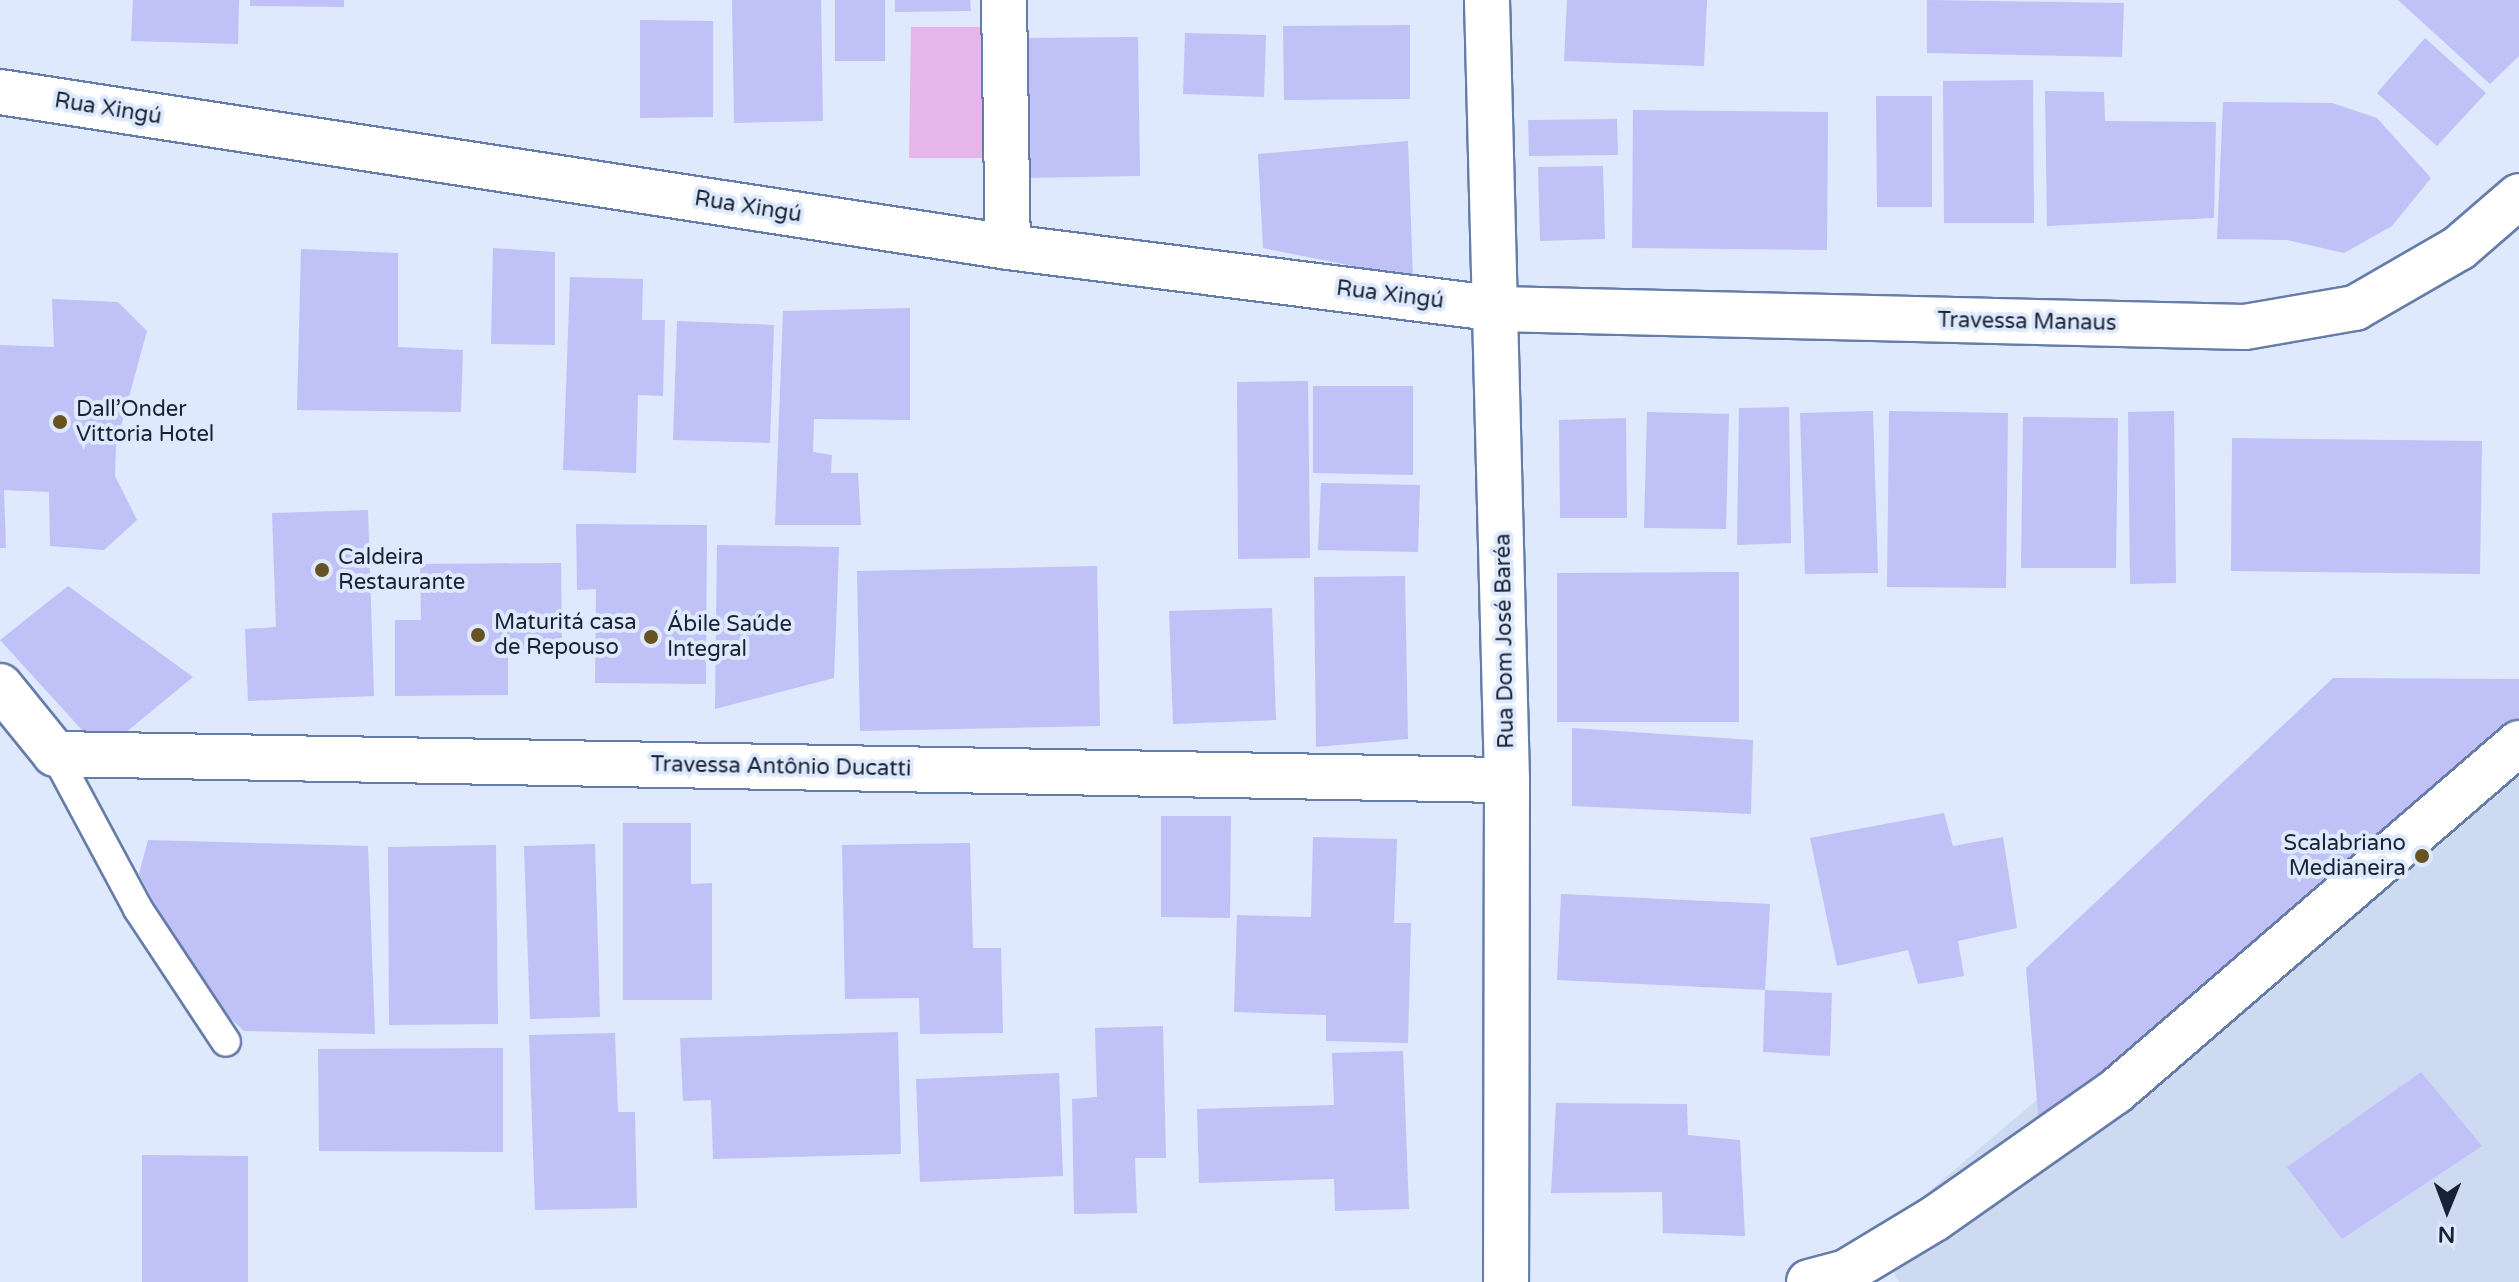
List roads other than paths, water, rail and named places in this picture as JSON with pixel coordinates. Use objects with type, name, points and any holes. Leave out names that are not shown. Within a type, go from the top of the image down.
[{"type":"street","points":[[1004,0],[1008,247]]},
{"type":"street","name":"Rua Dom José Baréa","points":[[1487,0],[1498,309],[1507,780],[1506,1282]]},
{"type":"street","name":"Rua Xingú","points":[[0,92],[1008,247],[1498,309]]},
{"type":"street","name":"Travessa Manaus","points":[[1498,309],[2245,327],[2355,308],[2459,248],[2519,196]]},
{"type":"street","points":[[0,686],[55,754]]},
{"type":"street","points":[[1809,1282],[1846,1272],[1934,1219],[2115,1092],[2519,743]]},
{"type":"street","name":"Travessa Antônio Ducatti","points":[[55,754],[1507,780]]},
{"type":"lane","points":[[55,754],[138,909],[226,1042]]},
{"type":"place","name":"Dall’Onder Vittoria Hotel","points":[[60,422]]},
{"type":"place","name":"Caldeira Restaurante","points":[[322,570]]},
{"type":"place","name":"Maturitá casa de Repouso","points":[[478,635]]},
{"type":"place","name":"Ábile Saúde Integral","points":[[651,637]]},
{"type":"place","name":"Scalabriano Medianeira","points":[[2422,856]]}]
